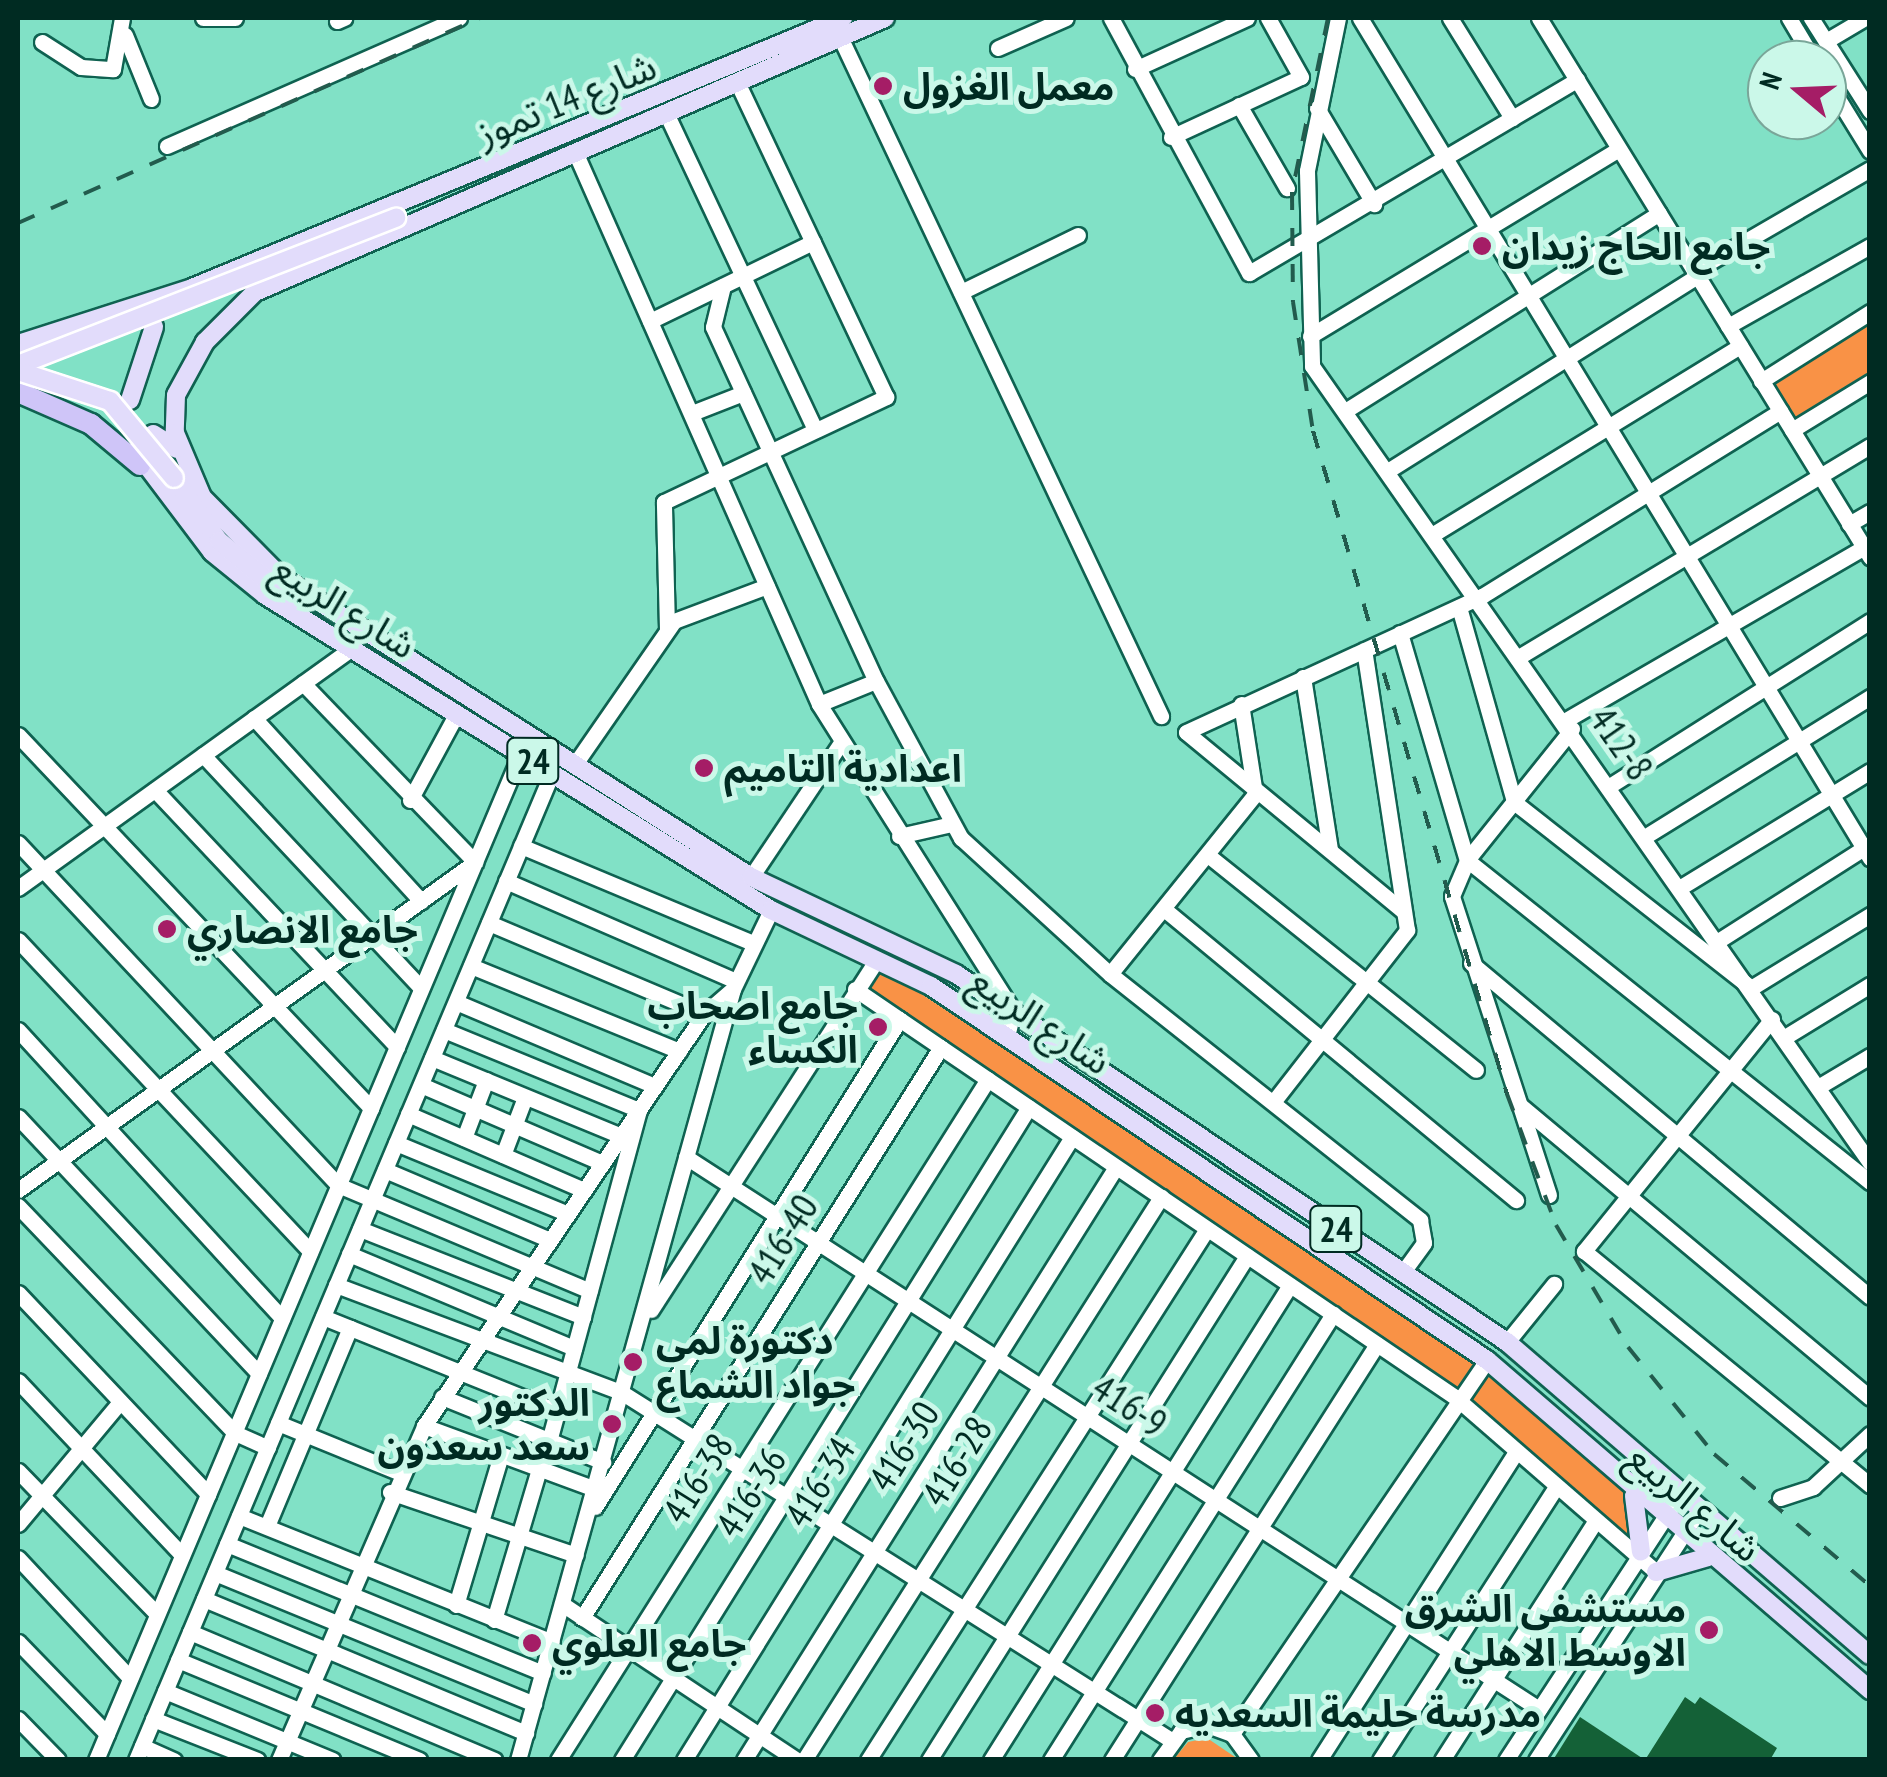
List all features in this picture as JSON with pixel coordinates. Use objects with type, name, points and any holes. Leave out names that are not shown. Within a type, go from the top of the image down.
[{"type":"highway","points":[[18,392],[140,444]]},
{"type":"main road","name":"شارع 14 تموز","points":[[192,288],[843,18]]},
{"type":"main road","name":"شارع 14 تموز","points":[[183,457],[174,420],[180,383],[215,328],[269,284],[885,18]]},
{"type":"main road","points":[[18,368],[396,218],[586,134],[646,123]]},
{"type":"main road","points":[[312,238],[322,261]]},
{"type":"main road","points":[[172,302],[192,288]]},
{"type":"main road","points":[[18,344],[69,334],[192,288]]},
{"type":"main road","points":[[130,400],[154,327]]},
{"type":"main road","points":[[18,368],[110,401],[237,559],[408,670],[450,709]]},
{"type":"main road","points":[[140,444],[183,457]]},
{"type":"main road","name":"شارع الربيع","points":[[140,444],[232,570],[350,649],[771,910],[877,959],[1007,1038],[1487,1360],[1634,1496],[1870,1690]]},
{"type":"main road","name":"شارع الربيع","points":[[183,457],[211,510],[262,563],[751,878],[956,974],[1506,1342],[1870,1655]]},
{"type":"main road","points":[[1634,1496],[1638,1555]]},
{"type":"main road","points":[[1656,1572],[1708,1557]]},
{"type":"street","points":[[122,18],[125,35],[152,99]]},
{"type":"street","points":[[203,18],[235,18]]},
{"type":"street","points":[[167,146],[459,18]]},
{"type":"street","points":[[998,48],[1066,18]]},
{"type":"street","points":[[1111,18],[1171,137],[1250,273],[1444,163],[1577,80]]},
{"type":"street","points":[[1135,69],[1247,18]]},
{"type":"street","points":[[1171,137],[1300,76],[1268,18]]},
{"type":"street","points":[[1310,336],[1308,243],[1316,108],[1338,18]]},
{"type":"street","points":[[1360,18],[1484,229],[1831,796],[1868,850],[1718,941]]},
{"type":"street","points":[[1450,18],[1512,118]]},
{"type":"street","points":[[1538,18],[1867,552],[1728,627],[1570,724],[1467,860],[1452,896],[1548,1195]]},
{"type":"street","points":[[1789,18],[1802,40]]},
{"type":"street","points":[[1842,40],[1865,18]]},
{"type":"street","points":[[42,42],[100,73],[113,70],[125,35]]},
{"type":"street","points":[[840,39],[1161,716]]},
{"type":"street","points":[[1847,72],[1864,90],[1870,111]]},
{"type":"street","points":[[667,629],[658,510],[770,451],[886,397],[738,84]]},
{"type":"street","points":[[1239,105],[1287,188]]},
{"type":"street","points":[[1316,108],[1374,204]]},
{"type":"street","points":[[1847,114],[1870,152]]},
{"type":"street","points":[[666,115],[814,430]]},
{"type":"street","points":[[1310,336],[1619,149]]},
{"type":"street","points":[[576,154],[818,704],[1013,1011],[1007,1038]]},
{"type":"street","points":[[1389,470],[1695,273],[1870,169]]},
{"type":"street","points":[[1345,411],[1659,214]]},
{"type":"street","points":[[961,292],[1078,235]]},
{"type":"street","points":[[650,320],[814,242]]},
{"type":"street","points":[[1728,326],[1870,246]]},
{"type":"street","points":[[722,286],[714,327],[876,681],[952,824],[1110,974],[1274,1100],[1420,1220],[1424,1243],[1402,1273]]},
{"type":"street","points":[[1762,381],[1870,312]]},
{"type":"street","name":"412-8","points":[[1310,336],[1312,366],[1482,596],[1870,1163]]},
{"type":"street","points":[[1435,533],[1740,346]]},
{"type":"street","points":[[1792,430],[1870,382]]},
{"type":"street","points":[[692,412],[743,393]]},
{"type":"street","points":[[1404,911],[1330,849],[1255,794],[1186,732],[1482,596],[1780,412]]},
{"type":"street","points":[[1522,655],[1870,446]]},
{"type":"street","points":[[1849,524],[1870,512]]},
{"type":"street","points":[[576,764],[667,629],[767,586]]},
{"type":"street","points":[[1460,607],[1514,802],[1751,988],[1870,915]]},
{"type":"street","points":[[1611,785],[1870,621]]},
{"type":"street","points":[[1400,633],[1467,860],[1725,1074],[1870,1182]]},
{"type":"street","points":[[18,888],[350,649]]},
{"type":"street","points":[[1274,1100],[1402,946],[1404,911],[1364,650]]},
{"type":"street","points":[[1303,677],[1330,849]]},
{"type":"street","points":[[818,704],[876,681]]},
{"type":"street","points":[[303,683],[410,800],[474,862]]},
{"type":"street","points":[[1646,836],[1870,697]]},
{"type":"street","points":[[1110,974],[1209,856],[1255,794],[1241,704]]},
{"type":"street","points":[[410,800],[450,709]]},
{"type":"street","points":[[254,718],[421,901]]},
{"type":"street","points":[[18,735],[371,1108]]},
{"type":"street","points":[[751,878],[840,744]]},
{"type":"street","points":[[96,1760],[521,753]]},
{"type":"street","points":[[204,754],[422,988]]},
{"type":"street","points":[[1681,886],[1870,772]]},
{"type":"street","points":[[174,1760],[139,1753],[552,773]]},
{"type":"street","points":[[155,790],[396,1047]]},
{"type":"street","points":[[899,836],[952,824]]},
{"type":"street","points":[[18,843],[338,1185],[590,1291]]},
{"type":"street","points":[[522,846],[751,942]]},
{"type":"street","points":[[1209,856],[1476,1070]]},
{"type":"street","points":[[18,1190],[474,862]]},
{"type":"street","points":[[506,882],[734,985]]},
{"type":"street","points":[[1164,908],[1516,1200]]},
{"type":"street","points":[[518,1760],[734,985],[751,942],[771,910]]},
{"type":"street","points":[[489,923],[704,1014]]},
{"type":"street","points":[[18,940],[310,1251]]},
{"type":"street","points":[[641,1326],[877,959]]},
{"type":"street","points":[[1471,963],[1870,1297]]},
{"type":"street","points":[[471,966],[679,1050]]},
{"type":"street","points":[[279,1760],[398,1472],[424,1426],[704,1014],[734,985]]},
{"type":"street","points":[[1784,1037],[1870,985]]},
{"type":"street","points":[[855,988],[1455,1397],[1656,1572]]},
{"type":"street","points":[[456,1002],[655,1086]]},
{"type":"street","points":[[1772,1018],[1584,1251],[1870,1485]]},
{"type":"street","points":[[585,1523],[900,1019]]},
{"type":"street","points":[[18,1030],[282,1318]]},
{"type":"street","points":[[444,1030],[639,1110]]},
{"type":"street","name":"416-40","points":[[582,1618],[942,1048]]},
{"type":"street","points":[[1818,1087],[1870,1056]]},
{"type":"street","points":[[432,1058],[620,1136]]},
{"type":"street","name":"416-38","points":[[558,1760],[988,1079]]},
{"type":"street","points":[[464,1138],[486,1080]]},
{"type":"street","points":[[421,1085],[602,1163]]},
{"type":"street","points":[[503,1155],[525,1097]]},
{"type":"street","points":[[1521,1106],[1870,1398]]},
{"type":"street","name":"416-36","points":[[622,1760],[1029,1107]]},
{"type":"street","points":[[549,1442],[639,1110]]},
{"type":"street","points":[[408,1114],[584,1190]]},
{"type":"street","points":[[18,1117],[258,1374]]},
{"type":"street","points":[[1853,1137],[1870,1128]]},
{"type":"street","name":"416-34","points":[[684,1760],[1072,1136]]},
{"type":"street","points":[[396,1143],[568,1214]]},
{"type":"street","name":"416-9","points":[[686,1157],[1539,1708]]},
{"type":"street","name":"416-30","points":[[744,1760],[1116,1166]]},
{"type":"street","points":[[385,1170],[550,1240]]},
{"type":"street","name":"416-28","points":[[800,1760],[919,1580],[1161,1197]]},
{"type":"street","points":[[18,1206],[234,1433],[268,1448]]},
{"type":"street","points":[[360,1229],[583,1317]]},
{"type":"street","points":[[868,1760],[1208,1229]]},
{"type":"street","points":[[349,1254],[574,1348]]},
{"type":"street","points":[[930,1760],[1247,1256]]},
{"type":"street","points":[[336,1284],[478,1345],[566,1378],[621,1392],[1171,1740]]},
{"type":"street","points":[[1506,1342],[1554,1284]]},
{"type":"street","points":[[991,1760],[1290,1285]]},
{"type":"street","points":[[18,1293],[208,1494]]},
{"type":"street","points":[[1051,1760],[1333,1314]]},
{"type":"street","points":[[323,1317],[556,1411]]},
{"type":"street","points":[[266,1526],[350,1328]]},
{"type":"street","points":[[1112,1760],[1376,1344]]},
{"type":"street","points":[[1232,1734],[1455,1397],[1487,1360]]},
{"type":"street","points":[[18,1380],[182,1555]]},
{"type":"street","points":[[442,1397],[602,1462]]},
{"type":"street","points":[[18,1524],[120,1402]]},
{"type":"street","points":[[278,1423],[398,1472]]},
{"type":"street","points":[[424,1426],[500,1458],[595,1489]]},
{"type":"street","points":[[1780,1498],[1844,1464],[1870,1434]]},
{"type":"street","points":[[1319,1760],[1516,1452]]},
{"type":"street","points":[[456,1604],[500,1458]]},
{"type":"street","points":[[18,1471],[157,1614]]},
{"type":"street","points":[[494,1620],[538,1472]]},
{"type":"street","points":[[1380,1760],[1556,1487]]},
{"type":"street","points":[[390,1492],[576,1555]]},
{"type":"street","points":[[1506,1760],[1681,1492]]},
{"type":"street","points":[[1536,1760],[1700,1508]]},
{"type":"street","points":[[239,1516],[552,1642]]},
{"type":"street","points":[[1442,1760],[1595,1522]]},
{"type":"street","points":[[227,1544],[542,1674]]},
{"type":"street","points":[[18,1558],[130,1678]]},
{"type":"street","points":[[215,1573],[534,1704]]},
{"type":"street","points":[[204,1599],[526,1733]]},
{"type":"street","points":[[562,1604],[800,1760]]},
{"type":"street","points":[[190,1632],[312,1679],[494,1760]]},
{"type":"street","points":[[18,1642],[107,1734]]},
{"type":"street","points":[[178,1660],[419,1760]]},
{"type":"street","points":[[165,1691],[332,1760]]},
{"type":"street","points":[[18,1719],[58,1760]]},
{"type":"street","points":[[153,1719],[257,1760]]},
{"type":"street","points":[[1160,1760],[1171,1740],[1194,1726],[1232,1734],[1250,1760]]},
{"type":"street","points":[[372,1760],[379,1742]]},
{"type":"shaded area","points":[[1869,320],[1869,372],[1793,419],[1775,383]]},
{"type":"shaded area","points":[[876,964],[1486,1367],[1631,1498],[1635,1555],[1463,1399],[858,988]]},
{"type":"shaded area","points":[[1207,1738],[1238,1759],[1174,1759],[1188,1742]]},
{"type":"building","points":[[1685,1697],[1695,1704],[1700,1697],[1777,1748],[1770,1760],[1645,1760]]},
{"type":"building","points":[[1580,1717],[1645,1760],[1553,1760]]},
{"type":"railway","points":[[18,223],[480,18]]},
{"type":"railway","points":[[1328,18],[1292,192],[1293,302],[1313,431],[1507,1094],[1556,1225],[1628,1347],[1714,1454],[1870,1586]]},
{"type":"place","name":"معمل الغزول","points":[[883,86]]},
{"type":"place","name":"جامع الحاج زيدان","points":[[1482,246]]},
{"type":"place","name":"اعدادية التاميم","points":[[704,768]]},
{"type":"place","name":"جامع الانصاري","points":[[167,929]]},
{"type":"place","name":"جامع اصحاب الکساء","points":[[878,1027]]},
{"type":"place","name":"دكتورة لمى جواد الشماع","points":[[633,1362]]},
{"type":"place","name":"الدكتور سعد سعدون","points":[[612,1424]]},
{"type":"place","name":"مستشفى الشرق الاوسط الاهلي","points":[[1709,1630]]},
{"type":"place","name":"جامع العلوي","points":[[532,1643]]},
{"type":"place","name":"مدرسة حليمة السعديه","points":[[1155,1713]]}]
